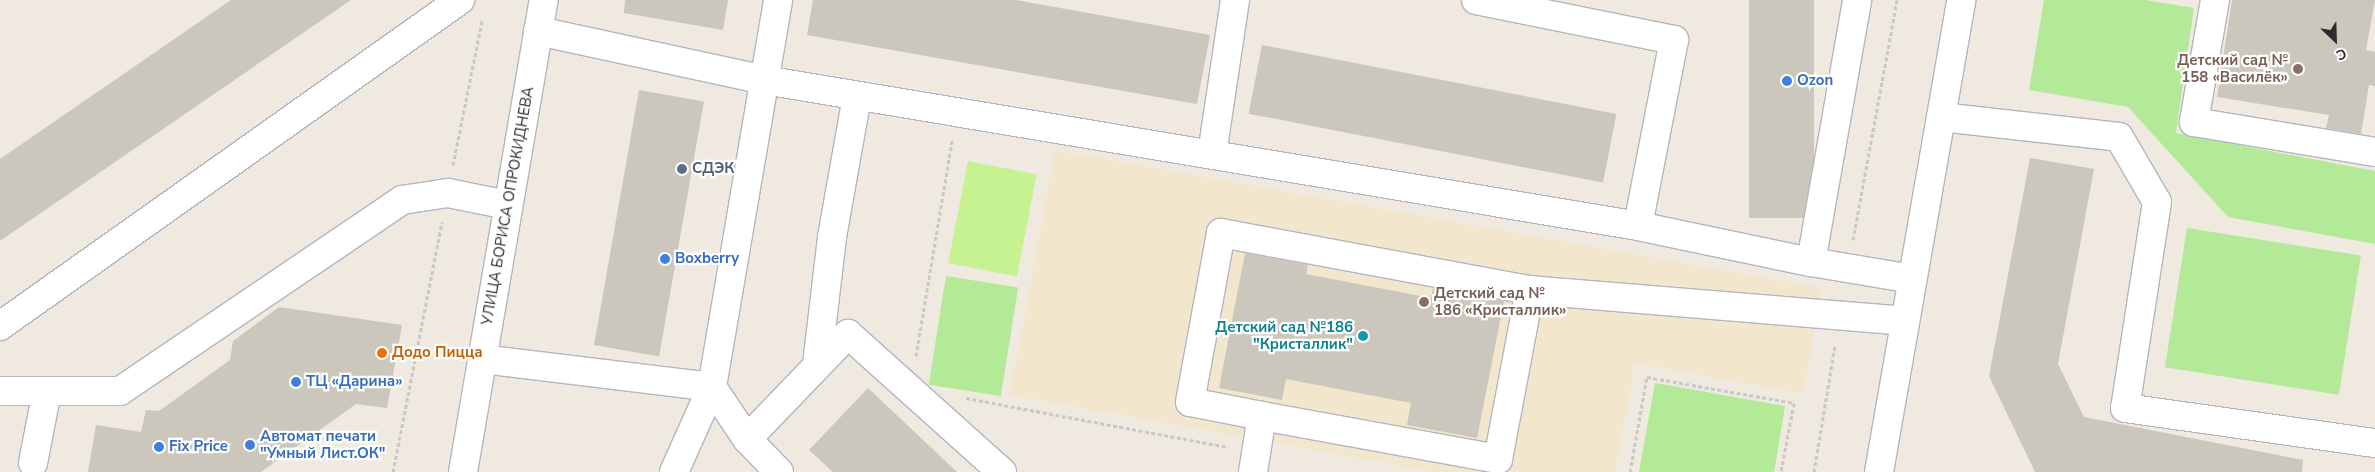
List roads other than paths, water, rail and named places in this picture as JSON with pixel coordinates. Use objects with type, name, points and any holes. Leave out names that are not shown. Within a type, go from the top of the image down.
[{"type":"street","points":[[0,326],[460,0]]},
{"type":"street","name":"УЛИЦА БОРИСА ОПРОКИДНЕВА","points":[[463,472],[544,0]]},
{"type":"street","points":[[674,472],[712,387],[778,0]]},
{"type":"street","points":[[1212,154],[1235,0]]},
{"type":"street","points":[[1476,0],[1509,3],[1674,40],[1638,226]]},
{"type":"street","points":[[1811,262],[1857,0]]},
{"type":"street","points":[[1879,472],[1961,0]]},
{"type":"street","points":[[2215,0],[2194,122],[2375,152]]},
{"type":"street","points":[[538,31],[764,80],[1638,226],[1811,262],[1913,278]]},
{"type":"street","points":[[817,365],[832,237],[857,96]]},
{"type":"street","points":[[1941,118],[2119,137],[2157,202],[2125,408],[2375,443]]},
{"type":"street","points":[[0,391],[120,391],[402,200],[448,193],[508,205]]},
{"type":"street","points":[[1530,290],[1498,459],[1190,402],[1222,233],[1530,290],[1905,321]]},
{"type":"street","points":[[747,439],[848,334],[1002,472]]},
{"type":"street","points":[[482,359],[712,387],[747,439],[780,472]]},
{"type":"street","points":[[33,464],[47,391]]},
{"type":"street","points":[[1254,462],[1262,416]]},
{"type":"place","name":"Детский сад № 158 «Василёк»","points":[[2298,69]]},
{"type":"place","name":"Ozon","points":[[1787,81]]},
{"type":"place","name":"СДЭК","points":[[682,169]]},
{"type":"place","name":"Boxberry","points":[[665,259]]},
{"type":"place","name":"Детский сад № 186 «Кристаллик»","points":[[1424,302]]},
{"type":"place","name":"Детский сад №186 \"Кристаллик\"","points":[[1363,336]]},
{"type":"place","name":"Додо Пицца","points":[[382,353]]},
{"type":"place","name":"ТЦ «Дарина»","points":[[296,382]]},
{"type":"place","name":"Автомат печати \"Умный Лист.ОК\"","points":[[250,445]]},
{"type":"place","name":"Fix Price","points":[[159,447]]}]
